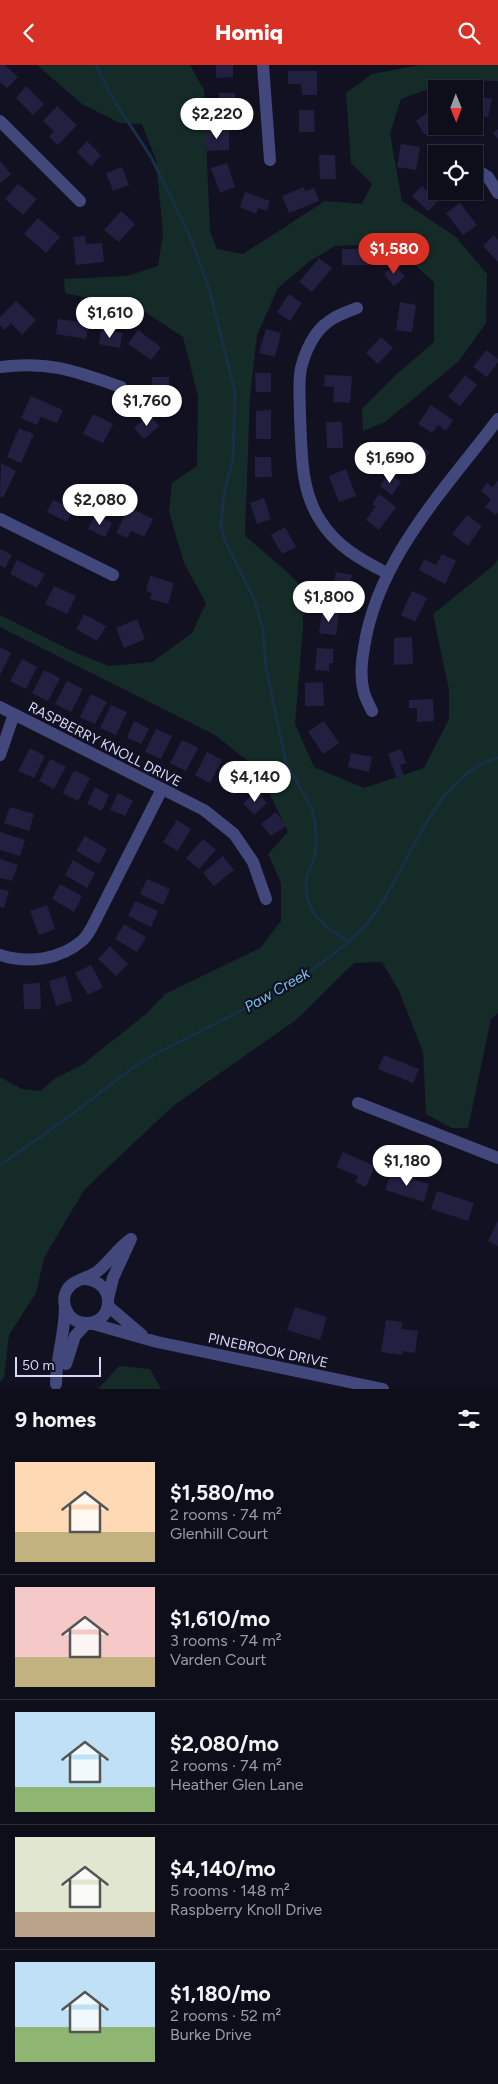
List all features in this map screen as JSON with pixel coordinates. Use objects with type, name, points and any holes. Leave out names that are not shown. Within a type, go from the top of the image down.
[{"type":"street","points":[[262,65],[270,160]]},
{"type":"street","points":[[0,121],[80,201]]},
{"type":"street","points":[[483,174],[488,177],[498,193]]},
{"type":"street","points":[[357,308],[334,317],[324,324],[315,335],[306,352],[301,370],[300,388],[303,473],[316,513],[333,537],[362,561],[387,573]]},
{"type":"street","points":[[0,367],[49,365],[71,370],[121,387]]},
{"type":"street","points":[[372,711],[364,694],[361,679],[362,661],[366,634],[373,609],[387,573],[420,522],[498,419]]},
{"type":"street","points":[[0,519],[113,575]]},
{"type":"street","name":"RASPBERRY KNOLL DRIVE","points":[[0,707],[204,810],[234,834],[253,862],[266,899]]},
{"type":"street","points":[[0,755],[14,714]]},
{"type":"street","points":[[0,955],[22,960],[43,959],[60,954],[83,939],[94,923],[162,789]]},
{"type":"street","points":[[358,1103],[498,1158]]},
{"type":"street","points":[[132,1239],[113,1278],[108,1303],[100,1318],[89,1323],[75,1336],[56,1386],[56,1370],[65,1323],[66,1292],[70,1286],[98,1271],[120,1246],[132,1239]]},
{"type":"street","points":[[84,1279],[98,1283],[103,1287],[108,1303]]},
{"type":"street","name":"PINEBROOK DRIVE","points":[[108,1303],[146,1338]]},
{"type":"street","points":[[65,1307],[73,1319],[89,1323]]},
{"type":"street","name":"PINEBROOK DRIVE","points":[[89,1323],[146,1338],[383,1389]]},
{"type":"green space","points":[[37,65],[190,65],[204,90],[210,232],[217,249],[243,254],[325,201],[362,204],[372,184],[351,163],[346,93],[372,74],[420,65],[498,65],[498,81],[428,80],[428,89],[401,99],[390,133],[402,201],[456,237],[487,274],[486,323],[459,361],[385,422],[363,431],[362,409],[398,373],[434,342],[434,282],[408,259],[357,245],[335,246],[310,261],[278,288],[257,335],[250,396],[245,536],[302,587],[303,628],[295,724],[314,767],[364,788],[424,768],[449,719],[449,690],[433,614],[494,565],[498,559],[498,1013],[491,1019],[468,1128],[452,1128],[426,1114],[423,1052],[399,991],[382,962],[354,963],[296,1020],[173,1106],[84,1190],[44,1258],[36,1293],[9,1335],[4,1377],[0,1382],[0,1077],[22,1089],[41,1091],[54,1079],[82,1065],[146,1014],[165,994],[260,948],[281,921],[281,883],[268,854],[288,832],[258,769],[215,735],[0,627],[0,615],[74,652],[109,666],[152,662],[192,633],[206,603],[184,563],[169,512],[172,483],[197,466],[198,396],[183,337],[142,310],[65,293],[64,279],[127,276],[158,266],[163,234],[156,160],[142,124],[120,123],[82,104]]},
{"type":"green space","points":[[119,1366],[150,1369],[161,1389],[98,1389]]},
{"type":"building","points":[[0,65],[5,65],[18,77],[7,88],[0,82]]},
{"type":"building","points":[[216,65],[233,65],[233,77],[216,78]]},
{"type":"building","points":[[288,71],[317,71],[317,95],[302,95],[301,84],[288,84]]},
{"type":"building","points":[[26,86],[44,104],[33,115],[16,98]]},
{"type":"building","points":[[219,93],[235,93],[235,114],[219,115]]},
{"type":"building","points":[[483,98],[492,99],[488,117],[483,116]]},
{"type":"building","points":[[57,106],[77,125],[58,145],[49,137],[54,131],[43,121]]},
{"type":"building","points":[[299,110],[314,110],[315,132],[299,132]]},
{"type":"building","points":[[428,112],[428,133],[425,135],[416,121]]},
{"type":"building","points":[[229,129],[229,150],[205,151],[205,130]]},
{"type":"building","points":[[498,129],[498,139],[493,133]]},
{"type":"building","points":[[87,141],[101,155],[91,166],[77,152]]},
{"type":"building","points":[[401,144],[420,147],[416,170],[397,167]]},
{"type":"building","points":[[319,155],[335,155],[336,179],[320,179]]},
{"type":"building","points":[[0,161],[11,174],[1,183],[0,182]]},
{"type":"building","points":[[227,163],[235,187],[220,193],[211,168]]},
{"type":"building","points":[[122,167],[129,185],[113,191],[106,173]]},
{"type":"building","points":[[18,184],[37,199],[23,215],[5,199]]},
{"type":"building","points":[[422,186],[428,192],[428,200],[438,201],[428,211],[412,196]]},
{"type":"building","points":[[304,187],[305,191],[314,188],[319,201],[289,213],[282,196]]},
{"type":"building","points":[[245,192],[270,201],[267,211],[258,208],[256,214],[240,207]]},
{"type":"building","points":[[460,203],[477,225],[463,235],[446,213]]},
{"type":"building","points":[[121,211],[135,224],[119,242],[104,230]]},
{"type":"building","points":[[38,218],[60,237],[46,253],[24,234]]},
{"type":"building","points":[[494,235],[498,240],[498,262],[483,246]]},
{"type":"building","points":[[85,236],[86,244],[102,243],[104,262],[76,265],[73,237]]},
{"type":"building","points":[[342,249],[368,249],[368,265],[342,265]]},
{"type":"building","points":[[319,258],[332,268],[312,292],[299,282]]},
{"type":"building","points":[[395,265],[405,277],[394,286],[384,274]]},
{"type":"building","points":[[289,294],[302,303],[290,321],[277,312]]},
{"type":"building","points":[[16,301],[36,320],[22,335],[11,323],[5,330],[0,325],[0,317]]},
{"type":"building","points":[[400,302],[416,305],[412,332],[396,330]]},
{"type":"building","points":[[58,319],[89,323],[86,339],[56,334]]},
{"type":"building","points":[[101,329],[122,333],[120,348],[99,344]]},
{"type":"building","points":[[266,329],[281,333],[275,357],[259,353]]},
{"type":"building","points":[[138,330],[161,347],[151,360],[128,344]]},
{"type":"building","points":[[381,337],[393,348],[378,364],[366,353]]},
{"type":"building","points":[[486,350],[498,359],[498,362],[487,377],[473,367]]},
{"type":"building","points":[[255,373],[271,373],[271,392],[256,392]]},
{"type":"building","points":[[325,375],[352,376],[350,403],[333,402],[334,387],[324,386]]},
{"type":"building","points":[[465,375],[477,385],[460,406],[448,397]]},
{"type":"building","points":[[152,377],[169,377],[169,395],[152,395]]},
{"type":"building","points":[[31,396],[63,410],[57,423],[41,417],[37,425],[21,418]]},
{"type":"building","points":[[431,405],[453,420],[446,431],[438,425],[432,433],[418,424]]},
{"type":"building","points":[[271,410],[271,439],[256,439],[256,411]]},
{"type":"building","points":[[93,414],[113,424],[103,443],[83,434]]},
{"type":"building","points":[[149,415],[159,426],[144,439],[134,428]]},
{"type":"building","points":[[326,422],[342,422],[343,448],[327,448]]},
{"type":"building","points":[[19,428],[34,434],[21,463],[7,457]]},
{"type":"building","points":[[416,442],[430,452],[413,475],[400,466]]},
{"type":"building","points":[[255,457],[271,457],[272,477],[255,477]]},
{"type":"building","points":[[1,463],[16,471],[3,498],[0,496]]},
{"type":"building","points":[[346,469],[356,496],[339,502],[329,476]]},
{"type":"building","points":[[389,473],[401,482],[392,495],[380,486]]},
{"type":"building","points":[[498,480],[498,512],[496,515],[485,507],[491,499],[481,491],[487,483],[493,487]]},
{"type":"building","points":[[379,494],[396,507],[379,530],[366,520],[376,506],[372,504]]},
{"type":"building","points":[[264,498],[271,519],[257,524],[250,503]]},
{"type":"building","points":[[53,500],[73,509],[67,522],[47,512]]},
{"type":"building","points":[[129,507],[153,519],[144,537],[131,531],[127,538],[116,533]]},
{"type":"building","points":[[95,515],[112,523],[105,537],[88,529]]},
{"type":"building","points":[[467,515],[482,526],[468,546],[452,534]]},
{"type":"building","points":[[285,527],[296,547],[282,554],[271,535]]},
{"type":"building","points":[[0,549],[12,555],[5,568],[0,565]]},
{"type":"building","points":[[442,554],[456,561],[445,584],[419,570],[424,559],[436,565]]},
{"type":"building","points":[[17,560],[45,574],[37,588],[10,574]]},
{"type":"building","points":[[336,572],[352,575],[345,602],[330,598]]},
{"type":"building","points":[[150,576],[174,583],[168,604],[150,599],[152,593],[146,591]]},
{"type":"building","points":[[54,586],[76,596],[67,614],[45,604]]},
{"type":"building","points":[[412,591],[427,598],[415,622],[401,615]]},
{"type":"building","points":[[322,611],[339,613],[336,635],[319,633]]},
{"type":"building","points":[[84,614],[106,626],[97,641],[76,629]]},
{"type":"building","points":[[137,619],[145,639],[124,648],[116,628]]},
{"type":"building","points":[[412,637],[413,664],[394,665],[394,638]]},
{"type":"building","points":[[0,647],[11,653],[0,675]]},
{"type":"building","points":[[317,648],[333,649],[333,663],[329,663],[329,671],[315,670]]},
{"type":"building","points":[[22,659],[37,667],[26,689],[10,681]]},
{"type":"building","points":[[44,670],[60,678],[48,701],[32,693]]},
{"type":"building","points":[[67,681],[83,689],[71,712],[55,704]]},
{"type":"building","points":[[323,682],[324,706],[305,706],[305,683]]},
{"type":"building","points":[[91,694],[107,702],[95,724],[80,717]]},
{"type":"building","points":[[433,699],[434,721],[417,722],[417,708],[409,708],[409,700]]},
{"type":"building","points":[[111,705],[127,712],[116,735],[100,728]]},
{"type":"building","points":[[134,721],[149,729],[141,744],[127,738]]},
{"type":"building","points":[[324,721],[339,743],[323,754],[308,732]]},
{"type":"building","points":[[156,729],[172,736],[161,759],[145,752]]},
{"type":"building","points":[[182,740],[198,748],[186,771],[170,763]]},
{"type":"building","points":[[30,748],[45,756],[34,778],[18,771]]},
{"type":"building","points":[[401,749],[406,763],[400,765],[404,776],[397,779],[388,754]]},
{"type":"building","points":[[207,752],[222,760],[210,783],[195,775]]},
{"type":"building","points":[[351,753],[372,757],[369,772],[348,767]]},
{"type":"building","points":[[50,759],[66,767],[54,789],[39,781]]},
{"type":"building","points":[[74,770],[90,778],[78,801],[63,793]]},
{"type":"building","points":[[231,771],[244,781],[234,795],[221,785]]},
{"type":"building","points":[[95,787],[109,795],[102,811],[87,804]]},
{"type":"building","points":[[256,791],[267,803],[254,815],[243,803]]},
{"type":"building","points":[[118,793],[133,801],[125,816],[110,810]]},
{"type":"building","points":[[10,807],[34,814],[29,831],[4,823]]},
{"type":"building","points":[[276,812],[286,826],[271,836],[261,824]]},
{"type":"building","points":[[177,820],[191,829],[178,851],[163,842]]},
{"type":"building","points":[[0,832],[25,840],[20,856],[0,850]]},
{"type":"building","points":[[85,836],[107,849],[99,864],[76,851]]},
{"type":"building","points":[[203,839],[216,850],[199,869],[186,858]]},
{"type":"building","points":[[223,856],[234,870],[214,886],[203,873]]},
{"type":"building","points":[[0,859],[18,865],[12,881],[0,878]]},
{"type":"building","points":[[73,860],[95,873],[87,888],[65,875]]},
{"type":"building","points":[[147,879],[170,889],[163,905],[140,894]]},
{"type":"building","points":[[60,884],[82,896],[74,912],[52,899]]},
{"type":"building","points":[[0,889],[9,891],[4,908],[0,907]]},
{"type":"building","points":[[135,901],[158,911],[151,927],[128,916]]},
{"type":"building","points":[[47,905],[55,929],[39,935],[30,911]]},
{"type":"building","points":[[124,924],[146,937],[137,952],[115,939]]},
{"type":"building","points":[[110,946],[128,964],[116,976],[98,959]]},
{"type":"building","points":[[91,965],[103,987],[88,995],[75,973]]},
{"type":"building","points":[[66,976],[72,1001],[56,1006],[49,981]]},
{"type":"building","points":[[40,983],[41,1009],[24,1009],[23,984]]},
{"type":"building","points":[[384,1055],[419,1069],[413,1083],[378,1069]]},
{"type":"building","points":[[343,1152],[375,1166],[366,1187],[355,1182],[358,1176],[336,1167]]},
{"type":"building","points":[[391,1173],[429,1184],[424,1202],[385,1190]]},
{"type":"building","points":[[437,1191],[474,1203],[468,1221],[431,1209]]},
{"type":"building","points":[[498,1220],[498,1246],[488,1241]]},
{"type":"building","points":[[295,1307],[327,1317],[320,1340],[287,1330]]},
{"type":"building","points":[[386,1320],[402,1322],[402,1329],[418,1331],[415,1353],[403,1351],[402,1355],[381,1352]]},
{"type":"waterway","points":[[96,65],[112,97],[151,157],[189,234],[209,288],[235,392],[233,459],[224,493],[221,526],[224,539],[255,601],[263,630],[266,668],[286,762],[312,809],[316,829],[316,852],[306,881],[308,901],[317,917],[331,930],[348,941]]},
{"type":"waterway","name":"Paw Creek","points":[[0,1165],[139,1064],[283,988],[342,947],[360,931],[377,911],[435,808],[453,786],[473,769],[498,758]]}]
